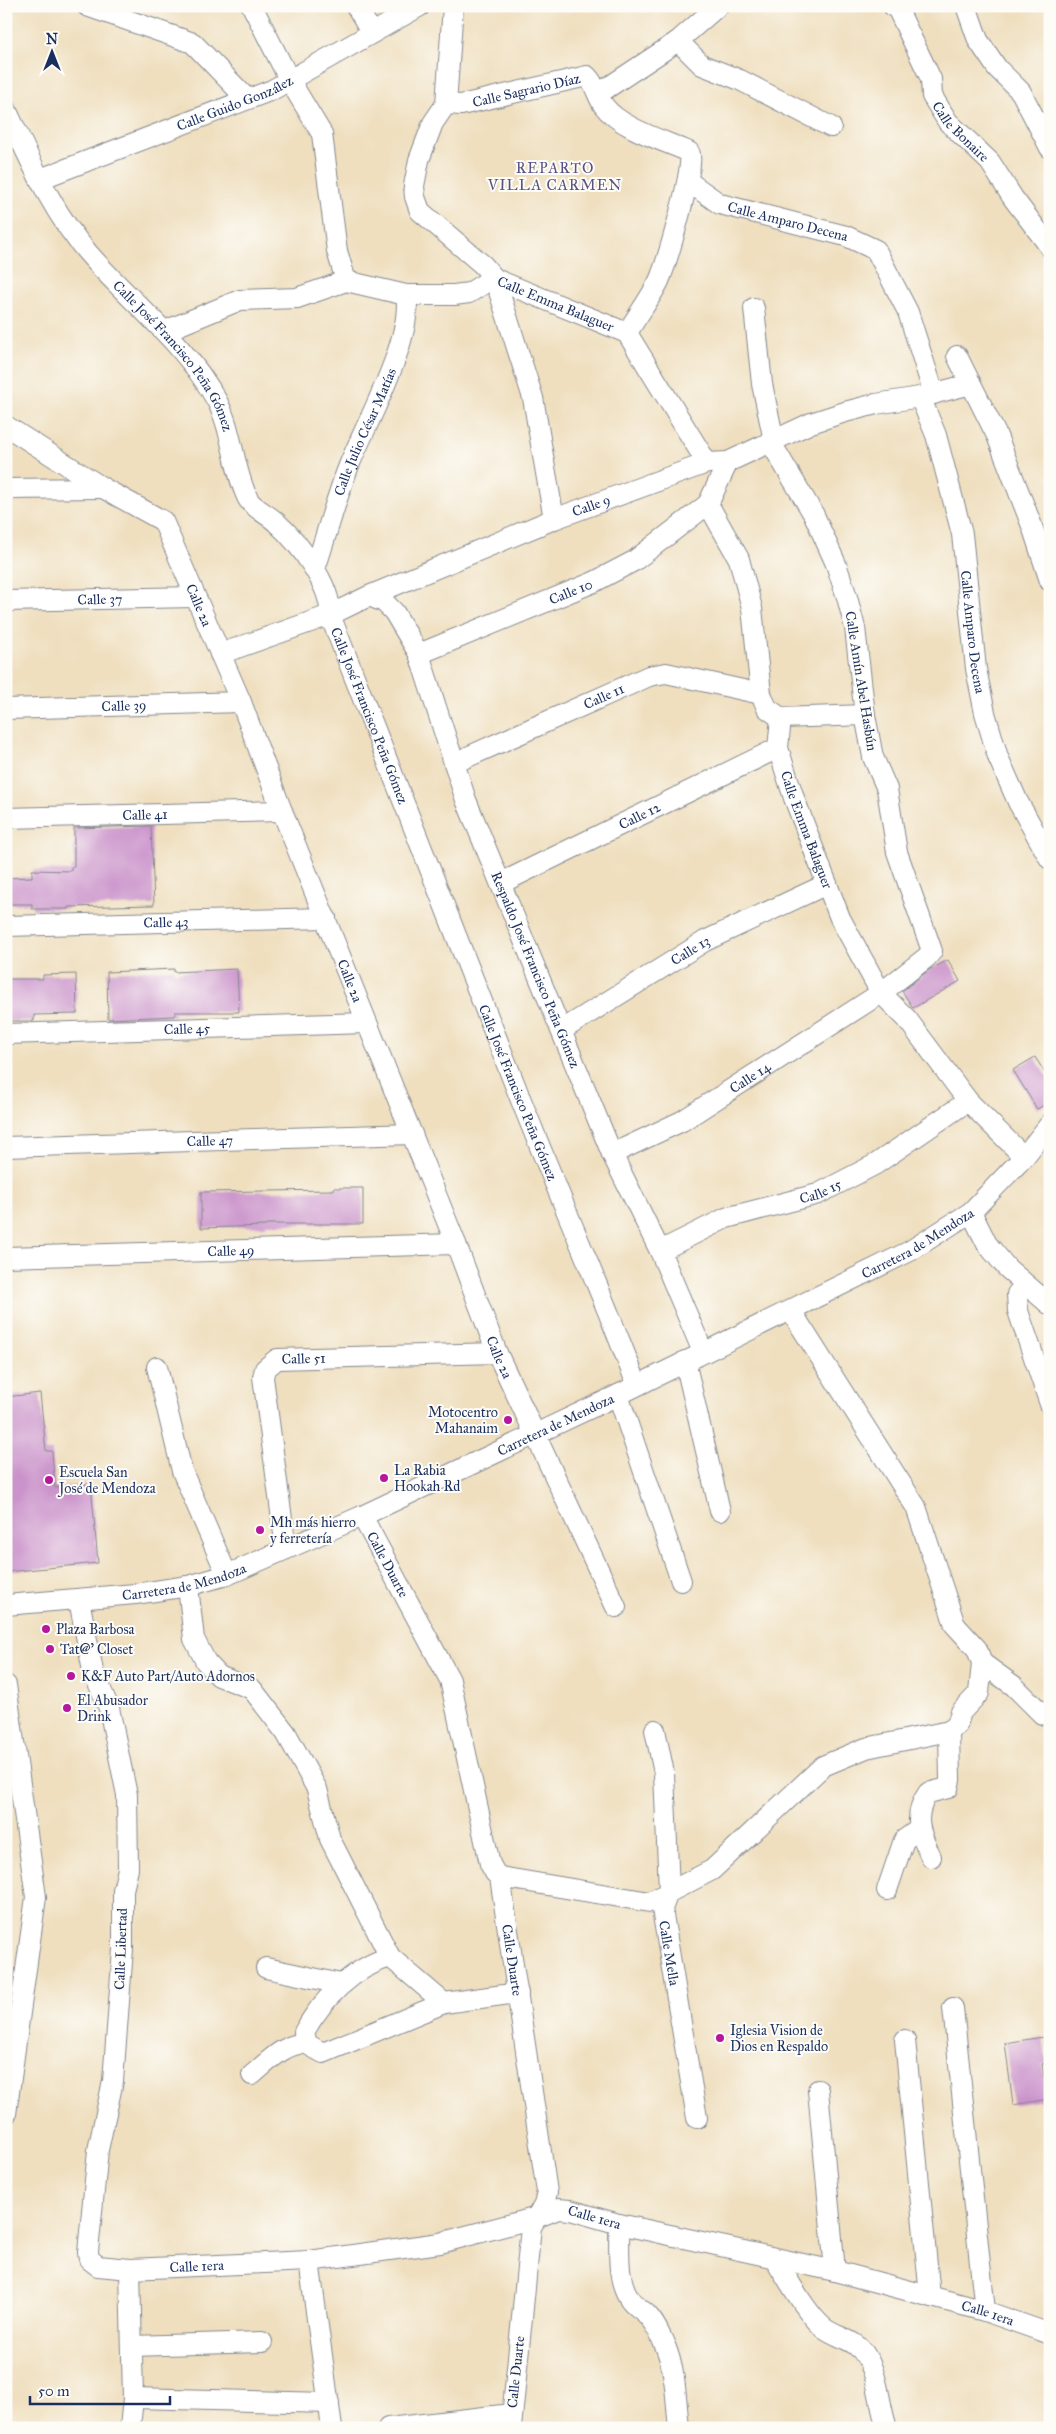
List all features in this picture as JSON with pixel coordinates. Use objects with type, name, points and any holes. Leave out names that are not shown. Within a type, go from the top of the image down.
[{"type":"street","points":[[87,6],[192,43],[247,99]]},
{"type":"street","points":[[165,331],[240,300],[297,298],[346,281],[337,251],[322,134],[290,81],[252,6]]},
{"type":"street","points":[[356,6],[372,33]]},
{"type":"street","name":"Calle Guido González","points":[[40,178],[290,81],[420,6]]},
{"type":"street","points":[[453,6],[446,104],[433,123],[419,160],[414,186],[417,206],[424,215],[483,265],[495,280],[533,398],[554,518]]},
{"type":"street","name":"Calle Sagrario Díaz","points":[[446,104],[461,104],[587,76],[595,84],[598,94],[678,41],[718,6]]},
{"type":"street","name":"Calle Bonaire","points":[[893,6],[898,10],[931,80],[932,96],[948,122],[990,162],[1013,198],[1050,247]]},
{"type":"street","points":[[966,6],[978,40],[997,68],[1021,92],[1050,148]]},
{"type":"street","points":[[678,41],[702,65],[740,80],[831,127]]},
{"type":"street","points":[[598,94],[604,106],[618,121],[690,152],[692,160],[689,182],[659,280],[626,333]]},
{"type":"street","name":"Calle José Francisco Peña Gómez","points":[[6,109],[62,220],[89,254],[185,352],[218,403],[249,500],[278,524],[315,569],[325,585],[329,598],[330,615],[513,1082],[596,1280],[637,1385]]},
{"type":"street","name":"Calle Amparo Decena","points":[[689,182],[720,204],[846,236],[876,250],[908,312],[936,435],[962,534],[976,669],[985,713],[998,757],[1018,802],[1050,859]]},
{"type":"street","name":"Calle Emma Balaguer","points":[[346,281],[406,295],[469,293],[485,283],[495,280],[626,333],[707,463]]},
{"type":"street","name":"Calle Julio César Matías","points":[[315,569],[349,465],[390,374],[406,321],[408,308],[406,295]]},
{"type":"street","name":"Calle Amín Abel Hasbún","points":[[754,308],[762,384],[772,442],[814,515],[836,564],[855,628],[865,716],[873,757],[887,789],[898,852],[932,951],[881,993]]},
{"type":"street","points":[[957,356],[997,436],[1032,526],[1050,581]]},
{"type":"street","name":"Calle 9","points":[[220,654],[330,615],[369,596],[554,518],[707,463],[728,462],[811,424],[876,404],[927,396],[971,384]]},
{"type":"street","name":"Calle 2a","points":[[6,426],[103,488],[163,521],[194,597],[241,702],[282,812],[456,1244],[497,1353],[616,1607]]},
{"type":"street","points":[[728,462],[708,504],[739,559],[746,582],[756,635],[761,694],[768,708],[781,718],[865,716]]},
{"type":"street","points":[[6,490],[103,488]]},
{"type":"street","name":"Calle 10","points":[[418,654],[594,582],[634,561],[708,504]]},
{"type":"street","name":"Respaldo José Francisco Peña Gómez","points":[[369,596],[384,602],[394,612],[418,654],[466,800],[612,1154],[660,1251],[703,1352]]},
{"type":"street","name":"Calle 37","points":[[6,601],[194,597]]},
{"type":"street","name":"Calle 11","points":[[454,763],[649,676],[666,673],[761,694]]},
{"type":"street","name":"Calle 39","points":[[6,709],[241,702]]},
{"type":"street","name":"Calle Emma Balaguer","points":[[781,718],[778,748],[794,798],[840,918],[881,993],[907,1019],[968,1101],[1024,1157]]},
{"type":"street","name":"Calle 12","points":[[501,883],[778,748]]},
{"type":"street","name":"Calle 41","points":[[6,818],[282,812]]},
{"type":"street","name":"Calle 13","points":[[562,1030],[704,941],[827,884]]},
{"type":"street","name":"Calle 43","points":[[6,926],[326,918]]},
{"type":"street","name":"Calle 14","points":[[612,1154],[682,1121],[881,993]]},
{"type":"street","name":"Calle 45","points":[[6,1034],[367,1023]]},
{"type":"street","name":"Calle 15","points":[[660,1251],[726,1218],[818,1194],[876,1164],[968,1101]]},
{"type":"street","name":"Carretera de Mendoza","points":[[6,1605],[79,1600],[188,1586],[226,1575],[362,1516],[618,1395],[910,1251],[971,1212],[1024,1157],[1050,1124]]},
{"type":"street","name":"Calle 47","points":[[6,1146],[412,1134]]},
{"type":"street","points":[[971,1212],[987,1244],[1007,1268],[1050,1305]]},
{"type":"street","name":"Calle 49","points":[[6,1257],[456,1244]]},
{"type":"street","points":[[1025,1285],[1017,1294],[1018,1311],[1050,1404]]},
{"type":"street","points":[[500,1877],[650,1902],[669,1890],[712,1870],[823,1766],[866,1748],[948,1730],[957,1725],[961,1712],[979,1693],[982,1663],[977,1649],[955,1625],[916,1507],[791,1311]]},
{"type":"street","name":"Calle 51","points":[[286,1549],[263,1377],[270,1364],[277,1359],[497,1353]]},
{"type":"street","points":[[685,1361],[720,1511]]},
{"type":"street","points":[[157,1367],[182,1471],[226,1575]]},
{"type":"street","points":[[618,1395],[682,1581]]},
{"type":"street","name":"Calle Duarte","points":[[362,1516],[450,1680],[490,1864],[495,1873],[500,1877],[547,2192],[538,2217],[531,2227],[511,2421]]},
{"type":"street","points":[[188,1586],[194,1640],[206,1662],[219,1676],[252,1689],[286,1733],[317,1789],[330,1839],[390,1957],[444,2003]]},
{"type":"street","name":"Calle Libertad","points":[[79,1600],[93,1671],[109,1708],[127,1795],[128,1869],[123,1890],[122,1950],[113,2081],[98,2150],[88,2252],[89,2259],[98,2266],[130,2269]]},
{"type":"street","points":[[982,1663],[1014,1686],[1047,1720]]},
{"type":"street","points":[[6,1685],[36,1898],[7,2090],[6,2114]]},
{"type":"street","name":"Calle Mella","points":[[655,1730],[664,1773],[669,1890],[662,1909],[696,2118]]},
{"type":"street","points":[[931,1858],[918,1830],[922,1802],[928,1793],[948,1788],[950,1780],[948,1730]]},
{"type":"street","points":[[887,1890],[904,1840],[918,1830]]},
{"type":"street","points":[[307,2044],[304,2032],[342,1984],[363,1968],[390,1957]]},
{"type":"street","points":[[266,1968],[342,1984]]},
{"type":"street","points":[[252,2075],[287,2047],[295,2044],[307,2044],[323,2053],[444,2003],[518,1993]]},
{"type":"street","points":[[953,2008],[985,2311]]},
{"type":"street","points":[[905,2040],[930,2296]]},
{"type":"street","points":[[818,2090],[834,2271]]},
{"type":"street","name":"Calle 1era","points":[[130,2269],[309,2261],[440,2243],[538,2217],[558,2209],[570,2210],[619,2224],[834,2271],[985,2311],[1050,2334]]},
{"type":"street","points":[[619,2224],[622,2284],[628,2297],[636,2307],[645,2312],[655,2326],[672,2363],[679,2428]]},
{"type":"street","points":[[775,2258],[802,2301],[824,2328],[858,2346],[867,2357],[873,2371],[888,2428]]},
{"type":"street","points":[[309,2261],[332,2428]]},
{"type":"street","points":[[130,2269],[134,2398],[130,2428]]},
{"type":"street","points":[[132,2346],[262,2342]]},
{"type":"street","points":[[134,2398],[329,2403]]},
{"type":"street","points":[[388,2428],[511,2421]]},
{"type":"building","points":[[151,826],[154,905],[32,909],[32,904],[6,904],[6,878],[32,877],[32,870],[71,871],[71,867],[74,867],[74,828]]},
{"type":"building","points":[[948,960],[960,981],[913,1008],[902,991],[929,970]]},
{"type":"building","points":[[174,969],[174,972],[237,969],[239,1012],[175,1012],[175,1016],[108,1019],[107,972]]},
{"type":"building","points":[[76,974],[77,1014],[34,1015],[34,1021],[6,1021],[6,979],[43,979],[43,975]]},
{"type":"building","points":[[1035,1057],[1050,1081],[1050,1102],[1037,1109],[1013,1070]]},
{"type":"building","points":[[333,1188],[363,1188],[363,1224],[266,1224],[266,1226],[201,1228],[201,1192],[333,1190]]},
{"type":"building","points":[[40,1393],[46,1451],[52,1451],[55,1488],[91,1484],[98,1563],[6,1572],[6,1397]]},
{"type":"building","points":[[1043,2037],[1047,2063],[1042,2064],[1048,2099],[1013,2105],[1005,2043]]},
{"type":"place","name":"Motocentro Mahanaim","points":[[508,1420]]},
{"type":"place","name":"La Rabia Hookah Rd","points":[[384,1478]]},
{"type":"place","name":"Escuela San José de Mendoza","points":[[49,1480]]},
{"type":"place","name":"Mh más hierro y ferretería","points":[[260,1530]]},
{"type":"place","name":"Plaza Barbosa","points":[[46,1629]]},
{"type":"place","name":"Tat@' Closet","points":[[50,1649]]},
{"type":"place","name":"K&F Auto Part/Auto Adornos","points":[[71,1676]]},
{"type":"place","name":"El Abusador Drink","points":[[67,1708]]},
{"type":"place","name":"Iglesia Vision de Dios en Respaldo","points":[[720,2038]]},
{"type":"district","name":"REPARTO VILLA CARMEN","points":[[555,176]]}]
